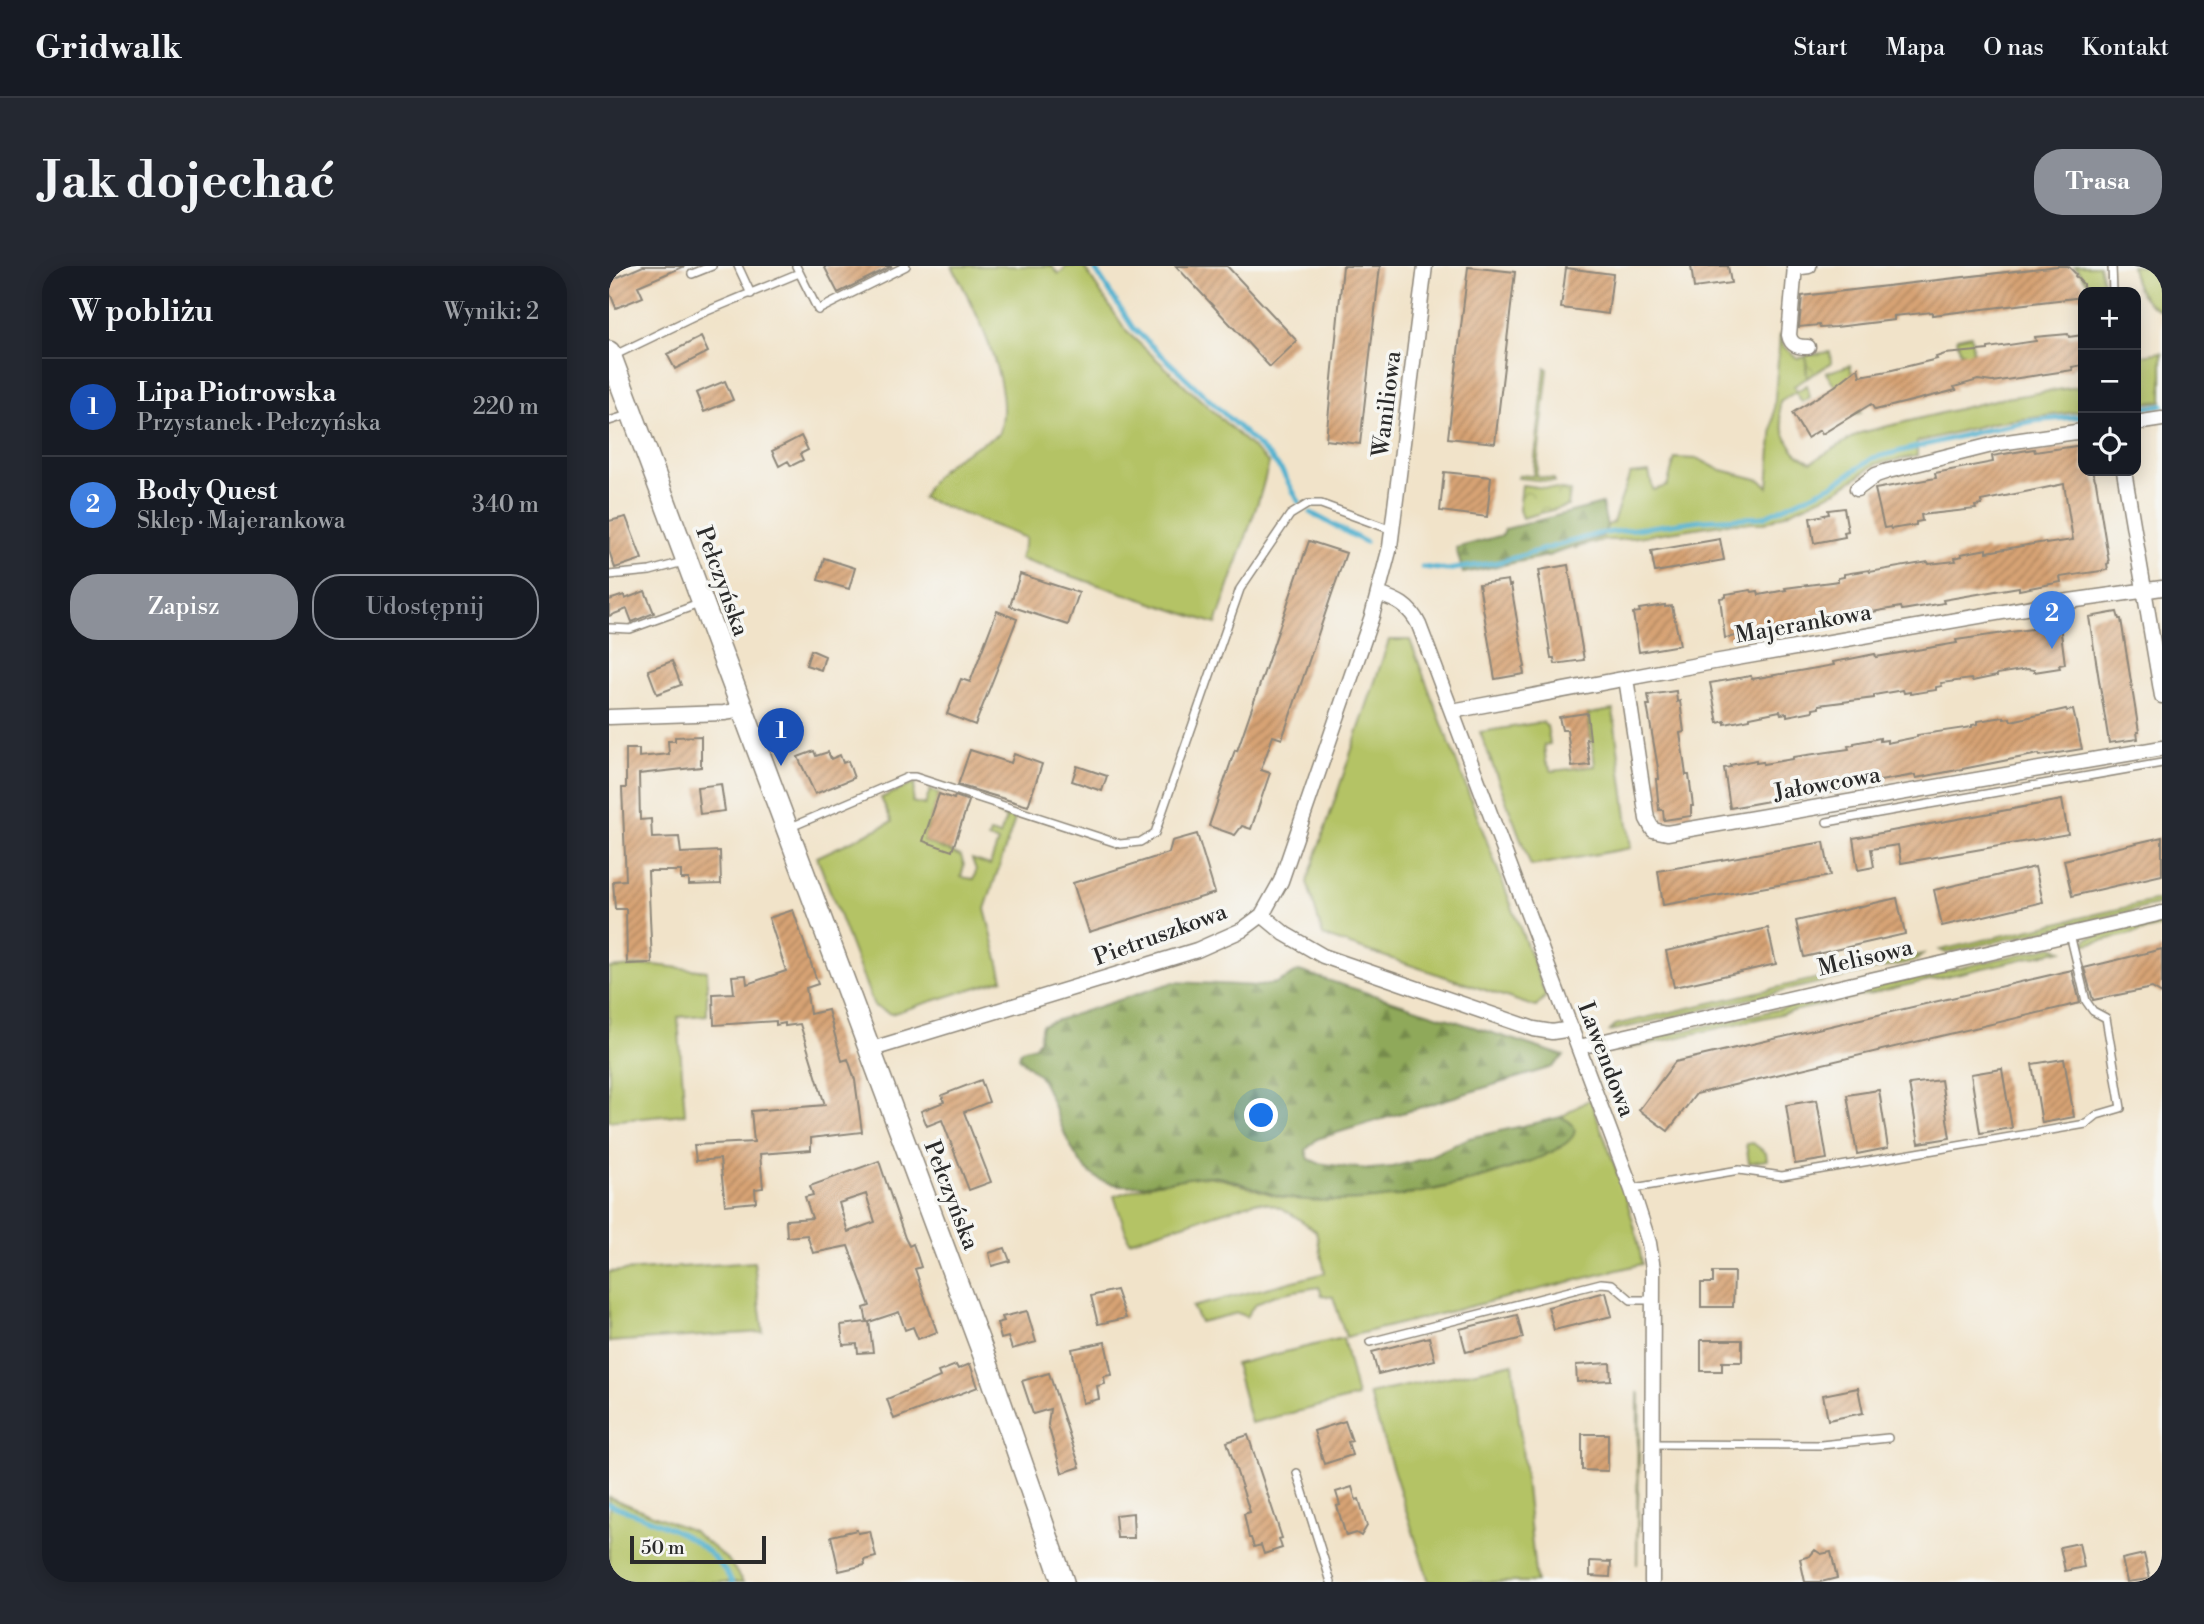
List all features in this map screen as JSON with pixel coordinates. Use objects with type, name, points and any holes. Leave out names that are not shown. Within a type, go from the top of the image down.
[{"type":"main road","name":"Pełczyńska","points":[[610,355],[985,1358],[1063,1582]]},
{"type":"street","name":"Waniliowa","points":[[1262,915],[1281,881],[1378,594],[1390,547],[1425,266]]},
{"type":"street","points":[[1800,267],[1789,339],[1797,346],[1808,347]]},
{"type":"street","points":[[2141,422],[2162,419]]},
{"type":"street","points":[[1857,489],[1876,475],[1888,471],[2000,443],[2078,431]]},
{"type":"street","points":[[2126,476],[2162,696]]},
{"type":"street","name":"Majerankowa","points":[[1452,711],[2055,603],[2162,588]]},
{"type":"street","name":"Lawendowa","points":[[1378,594],[1404,604],[1413,613],[1579,1047],[1649,1243],[1654,1300],[1652,1582]]},
{"type":"street","name":"Jałowcowa","points":[[1626,678],[1647,819],[1653,830],[1667,833],[2162,748]]},
{"type":"street","points":[[609,717],[742,710]]},
{"type":"street","name":"Melisowa","points":[[1579,1047],[2162,913]]},
{"type":"street","name":"Pietruszkowa","points":[[869,1050],[1197,950],[1233,935],[1262,915],[1285,934],[1323,956],[1534,1029],[1552,1032],[1572,1029]]},
{"type":"lane","points":[[692,274],[712,266]]},
{"type":"lane","points":[[738,266],[751,294]]},
{"type":"lane","points":[[610,355],[751,294],[798,270],[818,310],[906,266]]},
{"type":"lane","points":[[2112,266],[2113,287]]},
{"type":"lane","points":[[609,421],[632,414]]},
{"type":"lane","points":[[787,829],[908,777],[921,778],[1120,844],[1140,842],[1155,833],[1240,589],[1290,515],[1308,503],[1321,504],[1393,530]]},
{"type":"lane","points":[[609,575],[650,571],[687,561]]},
{"type":"lane","points":[[609,628],[630,629],[703,603]]},
{"type":"lane","points":[[1827,822],[2162,764]]},
{"type":"lane","points":[[1632,1190],[1738,1170],[1782,1176],[2086,1124],[2097,1115],[2121,1108],[2106,1018],[2086,1002],[2070,934]]},
{"type":"lane","points":[[1370,1342],[1601,1283],[1612,1284],[1631,1300],[1654,1300]]},
{"type":"lane","points":[[1653,1444],[1821,1445],[1888,1437]]},
{"type":"lane","points":[[1297,1473],[1331,1582]]},
{"type":"green space","points":[[952,266],[1051,266],[1059,274],[1067,266],[1083,266],[1127,332],[1269,463],[1216,624],[1020,559],[1026,538],[922,498],[936,475],[945,467],[999,434],[1003,416],[1002,394],[990,348]]},
{"type":"green space","points":[[2074,266],[2099,266],[2105,287],[2091,286]]},
{"type":"green space","points":[[2131,266],[2162,266],[2162,311],[2149,303],[2135,281]]},
{"type":"green space","points":[[1780,334],[1784,347],[1797,358],[1806,357],[1807,378],[1794,386],[1797,391],[1807,385],[1810,397],[1802,402],[1796,392],[1780,401],[1780,414],[1792,447],[1811,462],[1860,433],[1999,399],[2078,387],[2078,412],[1992,423],[1917,442],[1917,456],[1876,464],[1836,491],[1765,523],[1728,523],[1603,540],[1575,548],[1576,545],[1603,536],[1607,526],[1613,522],[1630,474],[1649,472],[1653,490],[1667,486],[1675,458],[1699,459],[1718,469],[1761,480],[1768,487]]},
{"type":"green space","points":[[1971,335],[1976,380],[1963,352],[1960,352],[1957,338]]},
{"type":"green space","points":[[1830,352],[1831,363],[1807,378],[1806,355]]},
{"type":"green space","points":[[2162,352],[2162,401],[2141,403],[2141,355]]},
{"type":"green space","points":[[1850,365],[1861,413],[1854,414],[1826,373]]},
{"type":"green space","points":[[1545,368],[1548,369],[1536,476],[1554,479],[1554,482],[1518,478],[1519,475],[1533,476]]},
{"type":"green space","points":[[1522,485],[1570,491],[1568,506],[1522,518],[1519,510]]},
{"type":"green space","points":[[1602,504],[1607,526],[1603,536],[1548,556],[1463,573],[1456,548],[1503,535],[1505,529]]},
{"type":"green space","points":[[1389,640],[1410,640],[1546,996],[1536,1007],[1323,936],[1307,882]]},
{"type":"green space","points":[[1613,710],[1631,848],[1531,866],[1480,732],[1543,722],[1547,726],[1550,744],[1544,745],[1546,762],[1552,771],[1595,766],[1588,714]]},
{"type":"green space","points":[[915,783],[912,802],[925,805],[930,790],[939,794],[923,841],[961,856],[964,865],[961,877],[974,879],[976,870],[972,859],[990,865],[998,842],[988,838],[990,833],[1000,836],[1006,818],[997,812],[1015,819],[985,909],[1003,979],[891,1014],[874,1006],[817,857],[892,822],[881,798]]},
{"type":"green space","points":[[2162,899],[2162,904],[1946,953],[1940,950]]},
{"type":"green space","points":[[2162,921],[2162,927],[2083,945],[2088,938]]},
{"type":"green space","points":[[2052,947],[2062,950],[1618,1051],[1613,1047]]},
{"type":"green space","points":[[1923,954],[1917,960],[1610,1031],[1615,1025]]},
{"type":"green space","points":[[654,965],[707,971],[707,1015],[678,1017],[685,1114],[609,1121],[609,968]]},
{"type":"green space","points":[[1299,971],[1564,1056],[1552,1067],[1317,1139],[1306,1150],[1309,1159],[1346,1167],[1392,1167],[1426,1158],[1469,1138],[1561,1117],[1572,1124],[1575,1131],[1571,1138],[1541,1157],[1467,1182],[1381,1198],[1352,1201],[1294,1199],[1273,1195],[1228,1179],[1208,1176],[1119,1185],[1094,1176],[1084,1167],[1069,1144],[1041,1079],[1019,1057],[1021,1050],[1035,1046],[1042,1025],[1174,982],[1260,986],[1277,983]]},
{"type":"green space","points":[[1590,1099],[1627,1201],[1642,1264],[1346,1337],[1333,1297],[1322,1295],[1319,1287],[1268,1298],[1259,1302],[1246,1317],[1238,1313],[1200,1322],[1192,1307],[1325,1273],[1316,1231],[1287,1211],[1271,1204],[1254,1202],[1129,1241],[1114,1196],[1163,1182],[1202,1176],[1294,1199],[1363,1199],[1432,1190],[1498,1173],[1562,1147],[1566,1120],[1561,1117]]},
{"type":"green space","points":[[1753,1143],[1766,1153],[1767,1160],[1749,1163],[1746,1144]]},
{"type":"green space","points":[[754,1262],[763,1332],[609,1342],[609,1272]]},
{"type":"green space","points":[[1343,1338],[1357,1397],[1251,1423],[1235,1364]]},
{"type":"green space","points":[[1513,1363],[1536,1582],[1429,1582],[1369,1394]]},
{"type":"green space","points":[[1638,1393],[1640,1394],[1637,1565]]},
{"type":"green space","points":[[609,1497],[693,1531],[729,1561],[743,1582],[614,1582],[609,1572]]},
{"type":"building","points":[[643,266],[685,266],[638,286],[643,297],[616,308],[609,291],[609,281]]},
{"type":"building","points":[[824,266],[892,266],[838,293]]},
{"type":"building","points":[[1176,266],[1227,266],[1297,341],[1270,367]]},
{"type":"building","points":[[1343,266],[1380,266],[1360,444],[1326,440]]},
{"type":"building","points":[[1691,266],[1728,266],[1731,283],[1694,288]]},
{"type":"building","points":[[2058,266],[2068,266],[2083,284],[2083,287],[2078,287],[2078,298],[1932,315],[1932,312],[1894,316],[1894,320],[1820,328],[1819,325],[1799,327],[1802,296]]},
{"type":"building","points":[[1468,267],[1515,272],[1495,443],[1448,438]]},
{"type":"building","points":[[1566,268],[1613,274],[1608,314],[1561,308]]},
{"type":"building","points":[[2078,336],[2078,366],[2072,367],[2073,370],[1992,382],[1978,380],[1954,387],[1956,390],[1875,410],[1871,404],[1822,434],[1820,430],[1807,438],[1792,413],[1858,368],[1860,376],[1937,359],[1936,357],[1945,354],[1988,350],[2036,341],[2035,337]]},
{"type":"building","points":[[701,337],[708,352],[675,369],[667,354]]},
{"type":"building","points":[[725,381],[733,400],[704,412],[696,393]]},
{"type":"building","points":[[801,436],[808,450],[800,454],[803,460],[791,466],[788,461],[779,466],[772,451]]},
{"type":"building","points":[[2078,446],[2078,476],[2094,476],[2096,482],[2108,570],[2060,577],[2061,582],[2019,590],[2019,587],[1943,600],[1944,603],[1902,610],[1901,607],[1826,620],[1826,623],[1785,631],[1784,627],[1725,638],[1720,598],[1726,597],[1726,594],[1751,590],[1758,591],[1759,595],[1786,590],[1785,588],[1838,581],[1844,574],[1928,562],[1956,561],[1955,558],[1962,556],[1961,554],[1987,549],[1987,552],[2073,540],[2064,484],[1981,501],[1982,505],[1975,506],[1976,509],[1921,515],[1922,521],[1916,522],[1916,525],[1884,528],[1875,489],[1936,478],[1935,473],[1993,462],[1992,456],[2034,449],[2035,452]]},
{"type":"building","points":[[1444,472],[1491,477],[1487,517],[1440,511]]},
{"type":"building","points":[[1844,508],[1848,531],[1844,532],[1845,537],[1814,543],[1810,518],[1829,514],[1828,510]]},
{"type":"building","points":[[626,517],[642,559],[615,568],[609,551],[609,521]]},
{"type":"building","points":[[1720,539],[1724,560],[1655,572],[1651,551]]},
{"type":"building","points":[[1309,541],[1346,553],[1282,739],[1273,736],[1261,770],[1270,773],[1251,829],[1242,826],[1235,835],[1209,826]]},
{"type":"building","points":[[824,558],[855,568],[849,589],[818,580]]},
{"type":"building","points":[[1568,565],[1584,660],[1555,664],[1554,658],[1551,658],[1538,576],[1539,570]]},
{"type":"building","points":[[1020,574],[1079,593],[1068,625],[1010,606]]},
{"type":"building","points":[[1508,580],[1525,667],[1524,674],[1495,679],[1479,584]]},
{"type":"building","points":[[645,591],[654,613],[632,622],[627,609],[609,616],[609,600],[624,595],[625,599]]},
{"type":"building","points":[[1672,606],[1680,645],[1639,652],[1633,613],[1640,612],[1639,609]]},
{"type":"building","points":[[997,611],[1017,619],[975,725],[947,714],[961,679],[970,682]]},
{"type":"building","points":[[2117,612],[2121,619],[2139,732],[2138,739],[2109,743],[2089,617]]},
{"type":"building","points":[[2060,625],[2065,664],[2059,665],[2060,668],[2034,672],[2027,669],[1972,681],[1941,683],[1942,686],[1936,687],[1936,690],[1910,694],[1904,693],[1903,690],[1874,695],[1874,698],[1819,705],[1819,708],[1813,711],[1787,716],[1787,713],[1781,714],[1780,711],[1725,724],[1725,721],[1718,723],[1710,683],[1751,676],[1752,679],[1834,665],[1833,662],[1875,654],[1876,657],[1957,643],[1956,640]]},
{"type":"building","points":[[811,650],[825,656],[821,670],[806,665]]},
{"type":"building","points":[[672,661],[681,685],[657,694],[648,670]]},
{"type":"building","points":[[1676,691],[1677,702],[1680,701],[1684,732],[1680,733],[1693,806],[1691,816],[1664,820],[1663,810],[1659,810],[1656,779],[1659,779],[1658,768],[1647,705],[1650,705],[1648,695]]},
{"type":"building","points":[[2066,709],[2073,710],[2082,749],[2040,756],[2039,754],[1916,778],[1915,775],[1833,789],[1834,792],[1792,800],[1791,797],[1730,808],[1724,768],[1731,767],[1730,765],[1756,760],[1756,763],[1763,764],[1793,759],[1849,749],[1848,746],[1854,743],[1880,738],[1880,741],[1887,740],[1887,743],[1917,735],[1972,727],[1978,724],[1978,721],[2004,717],[2010,718],[2011,721]]},
{"type":"building","points":[[1587,713],[1590,739],[1586,739],[1590,765],[1572,767],[1567,730],[1562,730],[1559,717]]},
{"type":"building","points":[[701,736],[701,767],[639,774],[640,820],[651,819],[652,838],[679,837],[681,853],[720,851],[721,884],[689,885],[689,879],[681,879],[681,871],[648,871],[652,963],[627,964],[626,909],[615,909],[613,881],[626,880],[622,788],[626,788],[626,749],[639,749],[639,757],[669,754],[668,741],[675,741],[675,737]]},
{"type":"building","points":[[970,750],[1011,763],[1014,754],[1042,764],[1028,806],[958,785]]},
{"type":"building","points":[[814,751],[816,756],[828,752],[831,759],[840,755],[843,763],[848,761],[854,778],[815,794],[798,757]]},
{"type":"building","points":[[1077,766],[1107,776],[1102,791],[1072,781]]},
{"type":"building","points":[[721,784],[725,811],[700,814],[697,787]]},
{"type":"building","points":[[939,794],[969,801],[952,851],[923,841]]},
{"type":"building","points":[[2062,800],[2068,834],[1901,863],[1898,845],[1871,849],[1874,867],[1858,870],[1853,838]]},
{"type":"building","points":[[1197,834],[1215,893],[1089,932],[1073,883],[1169,853],[1172,841]]},
{"type":"building","points":[[2162,837],[2162,875],[2072,896],[2064,860]]},
{"type":"building","points":[[1824,842],[1830,876],[1663,905],[1658,871]]},
{"type":"building","points":[[2035,867],[2043,902],[1942,926],[1934,890]]},
{"type":"building","points":[[1897,898],[1905,934],[1804,957],[1796,921]]},
{"type":"building","points":[[793,910],[818,984],[806,988],[810,1014],[828,1010],[842,1061],[848,1059],[855,1080],[862,1132],[811,1138],[811,1150],[760,1154],[763,1188],[755,1189],[756,1202],[725,1205],[720,1159],[696,1161],[694,1145],[754,1142],[751,1111],[825,1105],[800,1024],[776,1025],[776,1021],[714,1025],[713,994],[734,993],[732,976],[746,975],[747,984],[786,971],[769,918]]},
{"type":"building","points":[[1768,928],[1776,964],[1674,987],[1666,951]]},
{"type":"building","points":[[2162,949],[2162,994],[2152,988],[2093,1000],[2084,968]]},
{"type":"building","points":[[2072,970],[2080,1003],[1696,1094],[1668,1131],[1639,1110],[1675,1062]]},
{"type":"building","points":[[2064,1059],[2074,1117],[2042,1123],[2032,1064]]},
{"type":"building","points":[[2002,1069],[2012,1128],[1980,1133],[1971,1074]]},
{"type":"building","points":[[981,1080],[989,1102],[964,1112],[991,1182],[969,1190],[942,1120],[927,1126],[921,1111],[944,1102],[942,1095]]},
{"type":"building","points":[[1941,1080],[1950,1138],[1919,1143],[1909,1084]]},
{"type":"building","points":[[1879,1090],[1888,1148],[1857,1154],[1847,1095]]},
{"type":"building","points":[[1817,1100],[1827,1159],[1795,1164],[1786,1105]]},
{"type":"building","points":[[879,1161],[905,1238],[909,1246],[913,1244],[917,1255],[921,1267],[915,1269],[937,1332],[918,1339],[913,1327],[905,1330],[899,1312],[869,1322],[873,1352],[858,1353],[857,1344],[843,1345],[841,1325],[867,1322],[864,1308],[870,1306],[848,1246],[813,1253],[807,1235],[787,1237],[786,1220],[812,1218],[805,1197],[813,1195],[810,1186]],"holes":[[[866,1194],[875,1222],[848,1232],[839,1203]]]},
{"type":"building","points":[[1005,1248],[1010,1261],[992,1266],[989,1253]]},
{"type":"building","points":[[1713,1272],[1734,1272],[1733,1307],[1701,1307],[1701,1283],[1713,1283]]},
{"type":"building","points":[[1116,1290],[1126,1318],[1098,1324],[1091,1296]]},
{"type":"building","points":[[1606,1292],[1612,1316],[1554,1330],[1548,1307]]},
{"type":"building","points":[[1027,1311],[1036,1342],[1012,1349],[1008,1337],[1001,1339],[997,1323],[1004,1321],[1002,1317]]},
{"type":"building","points":[[1517,1315],[1523,1338],[1466,1352],[1460,1329]]},
{"type":"building","points":[[1429,1337],[1435,1360],[1378,1374],[1372,1352]]},
{"type":"building","points":[[1701,1340],[1742,1340],[1742,1362],[1722,1362],[1722,1371],[1701,1371]]},
{"type":"building","points":[[1105,1342],[1112,1375],[1104,1376],[1105,1384],[1097,1386],[1099,1399],[1083,1403],[1072,1349]]},
{"type":"building","points":[[1610,1363],[1611,1380],[1577,1382],[1576,1365]]},
{"type":"building","points":[[970,1364],[978,1387],[894,1419],[887,1399],[940,1377],[938,1372],[956,1365],[958,1369]]},
{"type":"building","points":[[1049,1373],[1080,1467],[1062,1473],[1048,1425],[1050,1409],[1033,1414],[1022,1381]]},
{"type":"building","points":[[1858,1388],[1863,1413],[1828,1420],[1823,1395]]},
{"type":"building","points":[[1345,1421],[1352,1441],[1348,1442],[1352,1455],[1324,1464],[1314,1431]]},
{"type":"building","points":[[1582,1434],[1608,1434],[1608,1471],[1582,1470]]},
{"type":"building","points":[[1248,1435],[1282,1538],[1279,1539],[1282,1548],[1264,1554],[1261,1545],[1254,1547],[1249,1538],[1244,1514],[1250,1512],[1227,1442]]},
{"type":"building","points":[[1352,1487],[1356,1500],[1359,1499],[1367,1526],[1361,1536],[1356,1533],[1346,1536],[1337,1506],[1340,1505],[1336,1492]]},
{"type":"building","points":[[1133,1513],[1134,1538],[1117,1538],[1115,1515]]},
{"type":"building","points":[[857,1530],[858,1533],[870,1531],[876,1557],[864,1560],[865,1565],[839,1571],[831,1536]]},
{"type":"building","points":[[2079,1543],[2084,1567],[2065,1571],[2060,1547]]},
{"type":"building","points":[[1815,1550],[1821,1554],[1831,1552],[1837,1578],[1805,1582],[1800,1559],[1810,1556]]},
{"type":"building","points":[[2144,1554],[2150,1579],[2127,1582],[2122,1559]]},
{"type":"building","points":[[1590,1561],[1611,1562],[1610,1577],[1590,1576]]},
{"type":"waterway","points":[[1093,266],[1133,328],[1269,456],[1282,471],[1299,502]]},
{"type":"waterway","points":[[2141,408],[2162,405]]},
{"type":"waterway","points":[[1422,567],[1447,570],[1499,562],[1598,534],[1701,520],[1763,517],[1834,484],[1873,458],[1981,431],[2078,417]]},
{"type":"waterway","points":[[1311,513],[1365,542]]},
{"type":"waterway","points":[[609,1504],[694,1541],[721,1565],[732,1582]]},
{"type":"place","name":"Body Quest","points":[[2052,649]]},
{"type":"place","name":"Lipa Piotrowska","points":[[781,766]]}]
